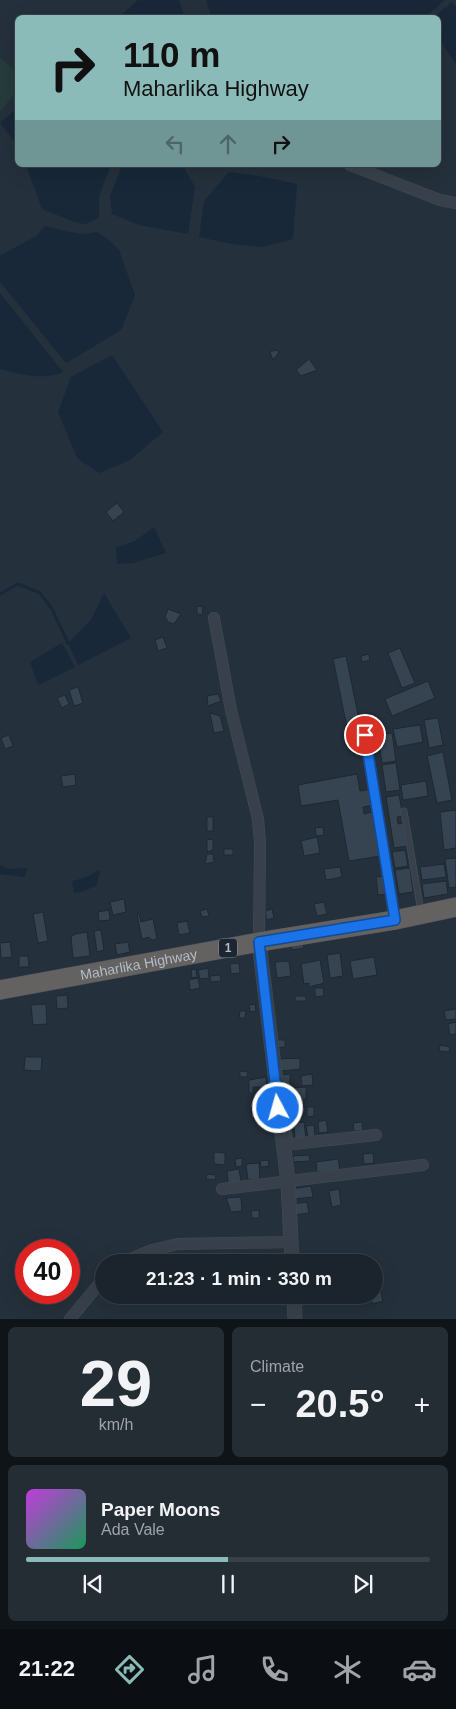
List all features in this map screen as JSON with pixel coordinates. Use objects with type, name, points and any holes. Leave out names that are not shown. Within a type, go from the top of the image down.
[{"type":"highway","name":"Maharlika Highway","points":[[0,990],[259,942],[395,920],[456,907]]},
{"type":"street","points":[[355,167],[440,200],[456,203]]},
{"type":"street","points":[[214,618],[230,710],[258,819],[260,842],[259,942],[282,1145],[288,1182],[292,1254]]},
{"type":"street","points":[[365,735],[395,920]]},
{"type":"street","points":[[282,1145],[376,1135]]},
{"type":"street","points":[[222,1189],[423,1165]]},
{"type":"street","points":[[142,1254],[178,1244],[291,1242]]},
{"type":"street","points":[[70,1319],[95,1289]]},
{"type":"street","points":[[294,1304],[295,1319]]},
{"type":"lane","points":[[404,811],[421,914]]},
{"type":"green space","points":[[0,57],[15,71],[15,93],[0,112]]},
{"type":"water","points":[[138,0],[179,0],[184,15],[121,15]]},
{"type":"water","points":[[445,0],[428,15],[211,15],[206,1]]},
{"type":"water","points":[[452,2],[456,7],[456,64],[441,42],[441,15],[436,15]]},
{"type":"water","points":[[15,110],[15,142],[0,123]]},
{"type":"water","points":[[27,167],[110,167],[99,196],[99,217],[86,224],[77,223],[42,209]]},
{"type":"water","points":[[122,167],[184,168],[195,187],[188,234],[139,225],[112,214],[110,196]]},
{"type":"water","points":[[229,172],[297,184],[293,239],[262,247],[233,244],[199,237],[204,201]]},
{"type":"water","points":[[45,226],[83,234],[97,232],[109,240],[119,250],[135,295],[121,330],[66,363],[0,282],[0,256],[36,236]]},
{"type":"water","points":[[0,293],[63,372],[56,375],[40,376],[23,375],[0,369]]},
{"type":"water","points":[[112,355],[163,432],[130,460],[99,473],[77,458],[58,412],[71,377]]},
{"type":"water","points":[[154,527],[166,553],[133,563],[117,564],[116,548],[135,541]]},
{"type":"water","points":[[104,593],[131,638],[78,665],[68,643],[91,620]]},
{"type":"water","points":[[62,643],[75,667],[38,685],[30,662]]},
{"type":"water","points":[[0,865],[8,869],[27,868],[25,877],[0,874]]},
{"type":"water","points":[[100,870],[97,885],[74,893],[72,881],[84,878]]},
{"type":"building","points":[[276,350],[279,352],[273,360],[270,352]]},
{"type":"building","points":[[309,359],[317,370],[301,376],[296,370]]},
{"type":"building","points":[[117,503],[124,512],[113,521],[106,512]]},
{"type":"building","points":[[197,606],[203,607],[202,615],[197,614]]},
{"type":"building","points":[[168,609],[181,614],[174,624],[168,622],[165,617]]},
{"type":"building","points":[[163,637],[167,648],[158,651],[155,640]]},
{"type":"building","points":[[400,648],[415,683],[402,688],[388,653]]},
{"type":"building","points":[[369,654],[370,660],[362,662],[361,656]]},
{"type":"building","points":[[346,656],[362,734],[349,737],[333,659]]},
{"type":"building","points":[[428,681],[435,698],[392,716],[385,699]]},
{"type":"building","points":[[78,687],[83,703],[74,706],[69,690]]},
{"type":"building","points":[[218,694],[221,701],[208,706],[207,696]]},
{"type":"building","points":[[65,695],[69,704],[62,708],[57,698]]},
{"type":"building","points":[[210,713],[220,716],[224,731],[214,733]]},
{"type":"building","points":[[438,718],[443,745],[429,748],[424,720]]},
{"type":"building","points":[[420,725],[423,742],[397,747],[393,729]]},
{"type":"building","points":[[392,733],[396,761],[382,763],[378,735]]},
{"type":"building","points":[[9,735],[13,746],[5,749],[1,738]]},
{"type":"building","points":[[443,752],[452,800],[437,803],[427,756]]},
{"type":"building","points":[[396,763],[400,790],[386,792],[382,765]]},
{"type":"building","points":[[75,774],[76,785],[63,787],[61,776]]},
{"type":"building","points":[[357,774],[360,791],[372,789],[374,805],[363,807],[364,814],[372,812],[380,856],[349,861],[338,800],[301,806],[298,785]]},
{"type":"building","points":[[426,781],[428,796],[403,800],[401,785]]},
{"type":"building","points":[[399,795],[403,816],[397,817],[398,824],[403,823],[407,846],[394,848],[386,797]]},
{"type":"building","points":[[456,810],[456,848],[444,850],[440,812]]},
{"type":"building","points":[[207,817],[213,817],[213,831],[207,831]]},
{"type":"building","points":[[323,827],[324,835],[316,836],[315,828]]},
{"type":"building","points":[[317,837],[320,853],[304,856],[301,841]]},
{"type":"building","points":[[207,839],[213,840],[213,850],[207,852]]},
{"type":"building","points":[[224,849],[233,849],[233,855],[224,855]]},
{"type":"building","points":[[405,850],[408,866],[395,868],[392,852]]},
{"type":"building","points":[[207,854],[213,854],[214,862],[205,864]]},
{"type":"building","points":[[456,858],[456,887],[449,888],[445,859]]},
{"type":"building","points":[[444,864],[446,877],[422,880],[420,867]]},
{"type":"building","points":[[340,867],[342,877],[326,880],[324,869]]},
{"type":"building","points":[[410,868],[413,892],[399,894],[395,870]]},
{"type":"building","points":[[385,876],[387,894],[378,895],[376,877]]},
{"type":"building","points":[[446,881],[448,894],[424,898],[422,884]]},
{"type":"building","points":[[124,899],[126,912],[113,915],[110,902]]},
{"type":"building","points":[[324,902],[327,914],[317,916],[314,904]]},
{"type":"building","points":[[207,909],[209,916],[202,917],[200,911]]},
{"type":"building","points":[[272,909],[274,918],[267,920],[265,911]]},
{"type":"building","points":[[109,910],[110,920],[99,921],[98,912]]},
{"type":"building","points":[[43,912],[48,941],[38,943],[33,914]]},
{"type":"building","points":[[137,914],[139,914],[141,922],[153,919],[157,939],[152,940],[149,937],[142,939]]},
{"type":"building","points":[[187,921],[190,933],[179,935],[177,923]]},
{"type":"building","points":[[101,930],[104,950],[97,952],[94,931]]},
{"type":"building","points":[[87,932],[90,956],[73,958],[71,936]]},
{"type":"building","points":[[303,940],[304,948],[292,950],[291,942]]},
{"type":"building","points":[[10,942],[12,957],[1,958],[0,943]]},
{"type":"building","points":[[128,942],[130,952],[117,955],[115,944]]},
{"type":"building","points":[[340,953],[343,976],[330,978],[327,955]]},
{"type":"building","points":[[19,956],[28,956],[29,967],[19,967]]},
{"type":"building","points":[[374,957],[377,975],[353,979],[350,961]]},
{"type":"building","points":[[320,960],[324,983],[309,987],[309,983],[304,984],[301,964]]},
{"type":"building","points":[[289,961],[291,976],[277,978],[275,962]]},
{"type":"building","points":[[239,963],[240,973],[231,974],[230,964]]},
{"type":"building","points":[[208,968],[209,978],[200,979],[198,970]]},
{"type":"building","points":[[196,969],[197,977],[192,978],[191,970]]},
{"type":"building","points":[[220,975],[221,981],[211,982],[210,976]]},
{"type":"building","points":[[198,978],[200,988],[190,990],[189,980]]},
{"type":"building","points":[[315,988],[323,988],[324,996],[315,997]]},
{"type":"building","points":[[67,995],[68,1008],[57,1009],[56,996]]},
{"type":"building","points":[[295,996],[306,996],[306,1001],[295,1001]]},
{"type":"building","points":[[46,1004],[47,1024],[33,1025],[31,1005]]},
{"type":"building","points":[[255,1004],[256,1011],[250,1012],[249,1005]]},
{"type":"building","points":[[456,1009],[456,1019],[446,1020],[444,1011]]},
{"type":"building","points":[[240,1011],[246,1011],[245,1018],[239,1018]]},
{"type":"building","points":[[456,1022],[456,1034],[450,1035],[448,1024]]},
{"type":"building","points":[[275,1040],[285,1040],[285,1047],[275,1048]]},
{"type":"building","points":[[440,1045],[450,1047],[449,1052],[439,1051]]},
{"type":"building","points":[[25,1057],[42,1057],[41,1071],[24,1070]]},
{"type":"building","points":[[300,1058],[300,1069],[281,1071],[280,1059]]},
{"type":"building","points":[[240,1071],[248,1072],[247,1077],[240,1077]]},
{"type":"building","points":[[290,1074],[290,1085],[280,1085],[279,1075]]},
{"type":"building","points":[[312,1074],[313,1085],[302,1086],[301,1076]]},
{"type":"building","points":[[266,1077],[267,1087],[253,1087],[253,1093],[249,1093],[249,1080]]},
{"type":"building","points":[[306,1087],[306,1099],[281,1100],[280,1089]]},
{"type":"building","points":[[307,1107],[314,1107],[314,1116],[307,1117]]},
{"type":"building","points":[[282,1109],[290,1109],[292,1120],[283,1121]]},
{"type":"building","points":[[252,1111],[262,1111],[262,1118],[252,1118]]},
{"type":"building","points":[[326,1120],[328,1132],[319,1133],[318,1122]]},
{"type":"building","points":[[304,1122],[306,1139],[295,1140],[294,1123]]},
{"type":"building","points":[[362,1122],[363,1131],[354,1131],[353,1123]]},
{"type":"building","points":[[314,1125],[315,1136],[308,1137],[306,1126]]},
{"type":"building","points":[[292,1127],[294,1140],[284,1142],[282,1128]]},
{"type":"building","points":[[214,1152],[225,1153],[225,1165],[214,1164]]},
{"type":"building","points":[[373,1153],[374,1163],[364,1164],[363,1154]]},
{"type":"building","points":[[309,1155],[310,1161],[293,1162],[293,1156]]},
{"type":"building","points":[[242,1158],[242,1166],[236,1167],[235,1159]]},
{"type":"building","points":[[338,1159],[340,1170],[317,1172],[316,1162]]},
{"type":"building","points":[[268,1160],[269,1166],[261,1167],[260,1161]]},
{"type":"building","points":[[259,1163],[260,1179],[248,1180],[246,1164]]},
{"type":"building","points":[[239,1169],[241,1182],[228,1183],[227,1171]]},
{"type":"building","points":[[207,1174],[216,1175],[215,1180],[206,1179]]},
{"type":"building","points":[[311,1186],[313,1197],[293,1199],[292,1189]]},
{"type":"building","points":[[339,1189],[341,1205],[332,1207],[329,1191]]},
{"type":"building","points":[[241,1197],[242,1211],[231,1212],[226,1198]]},
{"type":"building","points":[[307,1202],[309,1213],[295,1215],[293,1204]]},
{"type":"building","points":[[259,1210],[259,1218],[252,1218],[251,1211]]},
{"type":"waterway","points":[[0,594],[18,584],[40,593],[52,609],[68,643]]},
{"type":"route","points":[[278,1108],[259,942],[395,920],[365,735]]}]
